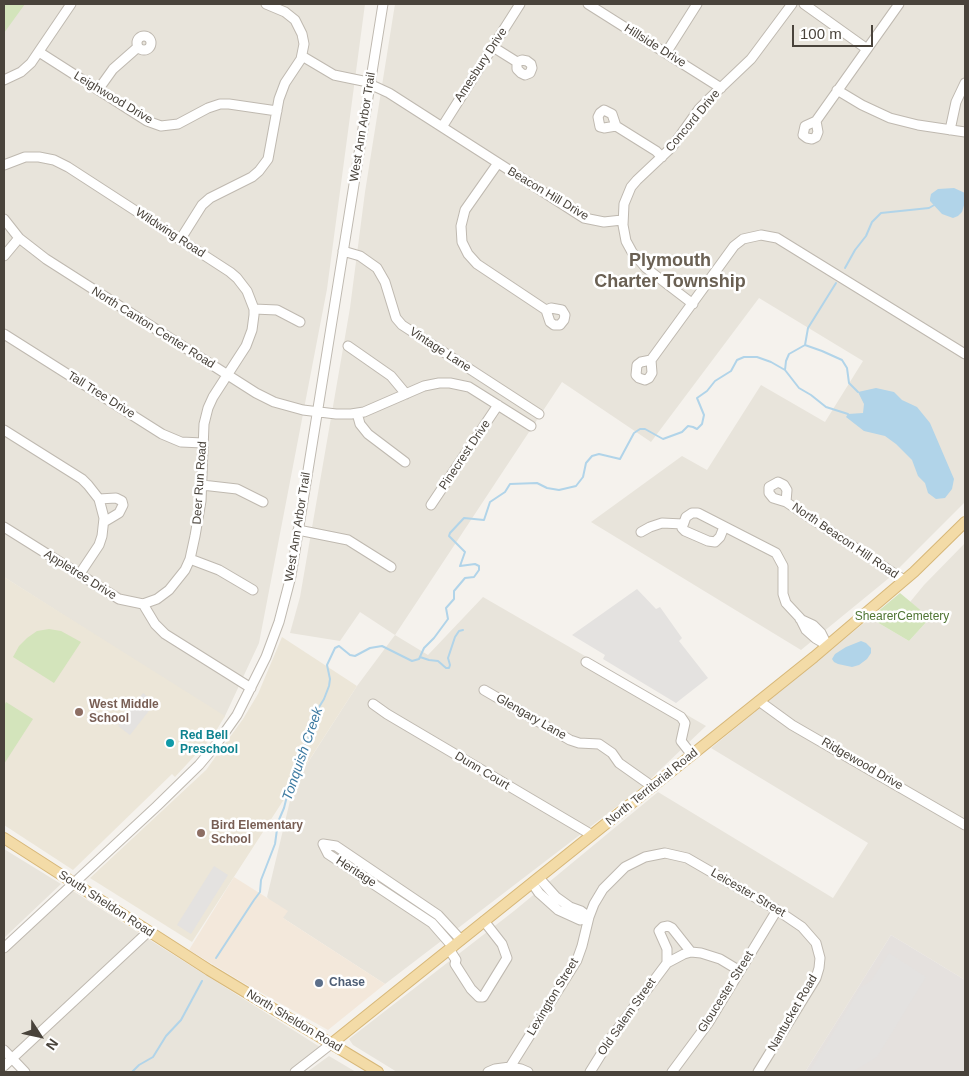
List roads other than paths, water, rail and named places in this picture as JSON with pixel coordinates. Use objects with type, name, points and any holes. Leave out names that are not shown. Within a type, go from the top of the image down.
[{"type":"main road","name":"North Territorial Road","points":[[331,1044],[760,701],[904,580],[965,522]]},
{"type":"main road","name":"South Sheldon Road","points":[[4,838],[209,970]]},
{"type":"main road","name":"North Sheldon Road","points":[[209,970],[378,1072]]},
{"type":"street","points":[[4,80],[26,68],[71,4]]},
{"type":"street","points":[[180,240],[202,205],[210,198],[252,177],[264,165],[270,151],[276,111],[282,90],[302,56],[304,39],[298,24],[285,12],[266,4]]},
{"type":"street","name":"West Ann Arbor Trail","points":[[4,948],[199,765],[229,726],[266,657],[279,622],[291,576],[383,4]]},
{"type":"street","name":"Amesbury Drive","points":[[442,127],[520,4]]},
{"type":"street","name":"Hillside Drive","points":[[588,4],[721,88]]},
{"type":"street","points":[[666,52],[697,4]]},
{"type":"street","name":"Concord Drive","points":[[622,220],[624,204],[631,187],[643,172],[662,157],[680,138],[700,109],[751,60],[792,4]]},
{"type":"street","points":[[804,4],[867,49]]},
{"type":"street","points":[[816,121],[899,4]]},
{"type":"street","points":[[98,90],[113,70],[138,47]]},
{"type":"street","points":[[493,47],[517,62]]},
{"type":"street","name":"Leighwood Drive","points":[[39,52],[147,121],[161,126],[178,124],[208,108],[220,104],[276,111]]},
{"type":"street","name":"Beacon Hill Drive","points":[[302,56],[334,75],[363,81],[389,93],[584,218],[604,222],[622,220]]},
{"type":"street","points":[[950,130],[956,102],[965,83]]},
{"type":"street","points":[[837,90],[862,106],[890,118],[918,125],[965,132]]},
{"type":"street","points":[[616,126],[656,151],[662,157]]},
{"type":"street","name":"Wildwing Road","points":[[4,164],[32,157],[54,160],[68,166],[237,278],[247,291],[254,309]]},
{"type":"street","points":[[498,163],[465,210],[461,226],[462,242],[468,254],[477,264],[546,310]]},
{"type":"street","name":"North Canton Center Road","points":[[4,219],[19,238],[46,260],[256,393],[274,402],[293,408],[317,412]]},
{"type":"street","points":[[622,220],[626,241],[638,260],[693,304]]},
{"type":"street","points":[[651,360],[738,242],[749,236],[766,235],[777,238],[965,354]]},
{"type":"street","points":[[4,256],[19,238]]},
{"type":"street","name":"Vintage Lane","points":[[343,251],[360,256],[377,268],[385,282],[396,318],[402,325],[539,414]]},
{"type":"street","points":[[227,375],[250,337],[254,322],[254,309],[277,310],[300,322]]},
{"type":"street","name":"Tall Tree Drive","points":[[4,334],[162,434],[181,442],[203,443]]},
{"type":"street","points":[[348,346],[391,376],[406,394]]},
{"type":"street","name":"Deer Run Road","points":[[143,604],[157,599],[169,590],[182,574],[190,559],[198,523],[202,485],[204,424],[208,408],[227,375]]},
{"type":"street","points":[[317,412],[342,415],[357,414],[430,384],[450,382],[469,387],[531,426]]},
{"type":"street","name":"Pinecrest Drive","points":[[431,505],[498,405]]},
{"type":"street","points":[[357,414],[360,424],[368,434],[405,462]]},
{"type":"street","points":[[4,430],[82,479],[99,499],[104,522],[98,545],[79,575]]},
{"type":"street","points":[[202,485],[237,489],[263,502]]},
{"type":"street","points":[[99,499],[116,498],[122,501],[124,506],[119,513],[104,522]]},
{"type":"street","name":"North Beacon Hill Road","points":[[786,502],[904,580]]},
{"type":"street","points":[[724,527],[720,537],[715,542],[708,542],[682,528],[686,517],[692,513],[698,513],[776,552],[783,566],[784,600],[788,607],[800,618],[806,630],[827,645]]},
{"type":"street","points":[[641,532],[662,523],[683,524]]},
{"type":"street","name":"Appletree Drive","points":[[4,528],[119,599],[143,604]]},
{"type":"street","points":[[298,530],[348,540],[391,567]]},
{"type":"street","points":[[190,559],[219,570],[253,590]]},
{"type":"street","points":[[143,604],[155,624],[165,634],[251,688]]},
{"type":"street","points":[[586,662],[680,717],[685,723],[681,741],[692,755]]},
{"type":"street","name":"Glengary Lane","points":[[484,690],[570,740],[578,743],[600,744],[619,763],[652,786]]},
{"type":"street","name":"Ridgewood Drive","points":[[760,701],[792,724],[965,826]]},
{"type":"street","name":"Dunn Court","points":[[372,704],[411,729],[592,835]]},
{"type":"street","name":"Heritage","points":[[461,940],[438,915],[336,846],[323,844],[328,854],[432,923],[456,960],[456,964],[471,989],[479,997],[483,997],[507,958],[502,944],[484,921]]},
{"type":"street","name":"Leicester Street","points":[[665,853],[686,858],[777,910],[802,927],[816,943],[819,951]]},
{"type":"street","name":"Lexington Street","points":[[510,1067],[577,960],[594,904],[603,889],[625,867],[645,857],[665,853]]},
{"type":"street","points":[[536,880],[556,897],[570,907],[582,911],[589,918]]},
{"type":"street","name":"Heritage","points":[[385,891],[391,883]]},
{"type":"street","points":[[420,914],[425,906]]},
{"type":"street","name":"Gloucester Street","points":[[672,1072],[709,1022],[777,910]]},
{"type":"street","points":[[667,963],[666,945],[659,931],[663,927],[668,926],[672,928],[690,952],[712,956],[740,971]]},
{"type":"street","points":[[4,1066],[149,931]]},
{"type":"street","name":"Nantucket Road","points":[[758,1072],[816,978],[819,968],[819,951]]},
{"type":"street","name":"Old Salem Street","points":[[590,1072],[613,1035],[667,963],[678,956],[690,952]]},
{"type":"street","points":[[295,1072],[331,1044]]},
{"type":"street","points":[[4,1050],[25,1072]]},
{"type":"street","points":[[488,1072],[510,1067],[528,1072]]},
{"type":"water","points":[[954,188],[965,193],[965,202],[962,212],[953,218],[942,214],[930,199],[931,194],[938,189]]},
{"type":"water","points":[[876,388],[894,392],[902,400],[917,407],[930,423],[954,479],[952,489],[945,498],[936,499],[928,493],[925,483],[918,476],[912,460],[896,444],[885,436],[864,431],[846,417],[848,414],[863,413],[864,404],[858,392]]},
{"type":"water","points":[[861,641],[871,648],[871,653],[867,659],[859,665],[852,667],[834,662],[832,659],[835,654]]},
{"type":"waterway","name":"Tonquish Creek","points":[[845,268],[855,250],[866,236],[872,222],[881,213],[929,208],[936,204]]},
{"type":"waterway","name":"Tonquish Creek","points":[[785,370],[789,354],[805,345],[808,328],[836,283]]},
{"type":"waterway","points":[[805,345],[842,360],[847,368],[849,383],[858,392]]},
{"type":"waterway","name":"Tonquish Creek","points":[[216,958],[260,892],[261,880],[275,844],[278,822],[284,808],[291,780],[304,759],[305,746],[314,724],[316,712],[329,686],[330,679],[327,665],[335,648],[339,646],[350,655],[355,656],[370,648],[382,646],[412,661],[419,659],[424,648],[448,619],[446,608],[454,599],[454,591],[465,578],[474,577],[479,570],[479,566],[475,564],[460,566],[465,552],[449,536],[464,518],[484,520],[490,502],[505,492],[510,484],[537,483],[547,488],[559,490],[576,486],[583,477],[586,463],[592,456],[599,454],[620,459],[634,433],[640,429],[645,429],[663,439],[682,432],[688,426],[697,429],[702,424],[704,415],[697,398],[707,391],[715,381],[731,371],[737,360],[744,357],[757,357],[771,362],[785,370],[799,388],[826,407],[848,414]]},
{"type":"waterway","points":[[420,657],[438,661],[446,668],[449,668],[448,658],[455,637],[459,631],[463,630]]},
{"type":"waterway","name":"Tonquish Creek","points":[[132,1072],[139,1065],[153,1057],[166,1036],[181,1020],[202,981]]},
{"type":"place","name":"West Middle School","points":[[79,712]]},
{"type":"place","name":"Red Bell Preschool","points":[[170,743]]},
{"type":"place","name":"Bird Elementary School","points":[[201,833]]},
{"type":"place","name":"Chase","points":[[319,983]]},
{"type":"district","name":"Plymouth Charter Township","points":[[670,271]]},
{"type":"park label","name":"ShearerCemetery","points":[[902,617]]}]
